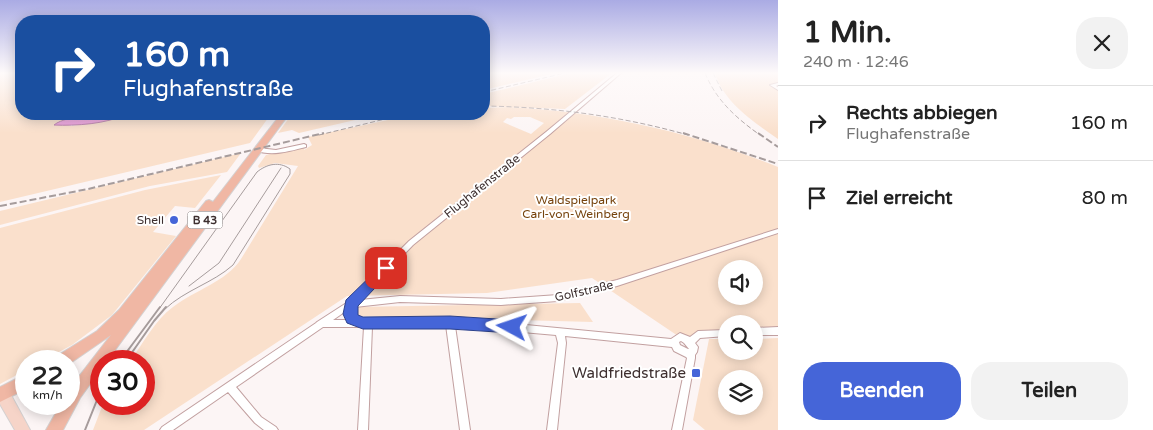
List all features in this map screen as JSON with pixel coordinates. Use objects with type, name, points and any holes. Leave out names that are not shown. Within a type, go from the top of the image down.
[{"type":"highway","name":"B 43","points":[[78,350],[102,334],[123,314],[273,120]]},
{"type":"highway","name":"B 43","points":[[54,430],[75,393],[93,368],[280,120]]},
{"type":"highway","points":[[0,396],[15,387]]},
{"type":"main road","points":[[0,396],[6,400],[23,430]]},
{"type":"street","name":"Flughafenstraße","points":[[165,430],[351,304],[411,242],[548,134],[596,93]]},
{"type":"street","points":[[258,150],[276,152],[304,146]]},
{"type":"street","name":"Golfstraße","points":[[351,304],[400,299],[500,302],[558,298],[617,283],[778,231]]},
{"type":"street","points":[[351,304],[350,314],[352,319],[366,323]]},
{"type":"street","points":[[450,322],[465,430]]},
{"type":"street","points":[[319,324],[450,322],[674,343],[680,351],[690,354]]},
{"type":"street","points":[[363,430],[366,323]]},
{"type":"street","points":[[552,430],[562,343],[560,332]]},
{"type":"street","points":[[763,332],[778,332]]},
{"type":"street","points":[[690,342],[698,335],[718,334]]},
{"type":"street","points":[[674,343],[675,339],[680,337],[690,342],[694,350],[690,354],[691,358],[677,430]]},
{"type":"street","points":[[229,386],[258,420],[273,430]]},
{"type":"green space","points":[[0,93],[15,93],[15,120],[69,120],[58,122],[71,126],[108,120],[267,120],[250,143],[0,202]]},
{"type":"green space","points":[[490,93],[586,93],[565,109],[490,106]]},
{"type":"green space","points":[[778,93],[778,139],[750,119],[725,94]]},
{"type":"green space","name":"Waldspielpark Carl-von-Weinberg","points":[[509,107],[578,114],[646,126],[713,144],[778,167],[778,331],[763,332],[763,315],[718,315],[718,335],[681,338],[592,278],[487,293],[347,296],[144,430],[93,430],[99,415],[155,415],[155,350],[138,350],[167,312],[182,301],[219,280],[235,267],[241,259],[298,166],[275,163],[259,168],[258,166],[266,155],[305,145],[304,150],[312,145],[308,137],[388,120],[490,120],[490,108]],"holes":[[[530,117],[544,123],[531,134],[503,122],[507,118]]]},
{"type":"green space","points":[[288,120],[355,120],[299,133],[292,130],[278,133]]},
{"type":"green space","points":[[241,153],[227,172],[150,186],[0,225],[0,211]]},
{"type":"green space","points":[[221,175],[195,208],[175,206],[153,232],[176,236],[112,315],[63,350],[15,350],[15,376],[0,384],[0,228],[145,190]]},
{"type":"green space","points":[[580,303],[593,322],[358,316],[356,307]]},
{"type":"green space","points":[[778,338],[778,430],[705,430],[693,420],[709,339],[718,339],[718,360],[763,360],[763,339]]},
{"type":"shaded area","points":[[110,120],[91,124],[54,125],[60,121]]},
{"type":"tram line","points":[[159,309],[257,172],[273,164],[282,165],[290,169],[290,174],[233,265],[217,277],[173,302],[165,309]]},
{"type":"tram line","points":[[189,286],[219,263],[281,168]]},
{"type":"tram line","points":[[128,350],[160,307]]},
{"type":"tram line","points":[[134,350],[166,307]]},
{"type":"tram line","points":[[85,430],[91,415]]},
{"type":"railway","points":[[716,93],[728,108],[760,135]]},
{"type":"railway","points":[[490,106],[536,108],[587,114],[663,128],[688,135]]},
{"type":"railway","points":[[319,135],[381,120]]},
{"type":"railway","points":[[0,206],[88,189],[324,133]]},
{"type":"railway","points":[[683,133],[778,164]]},
{"type":"railway","points":[[758,133],[778,147]]},
{"type":"place","name":"Shell","points":[[174,220]]},
{"type":"place","name":"Waldfriedstraße","points":[[696,373]]},
{"type":"route","points":[[386,268],[351,304],[350,314],[352,319],[363,323],[450,322],[512,327]]}]
